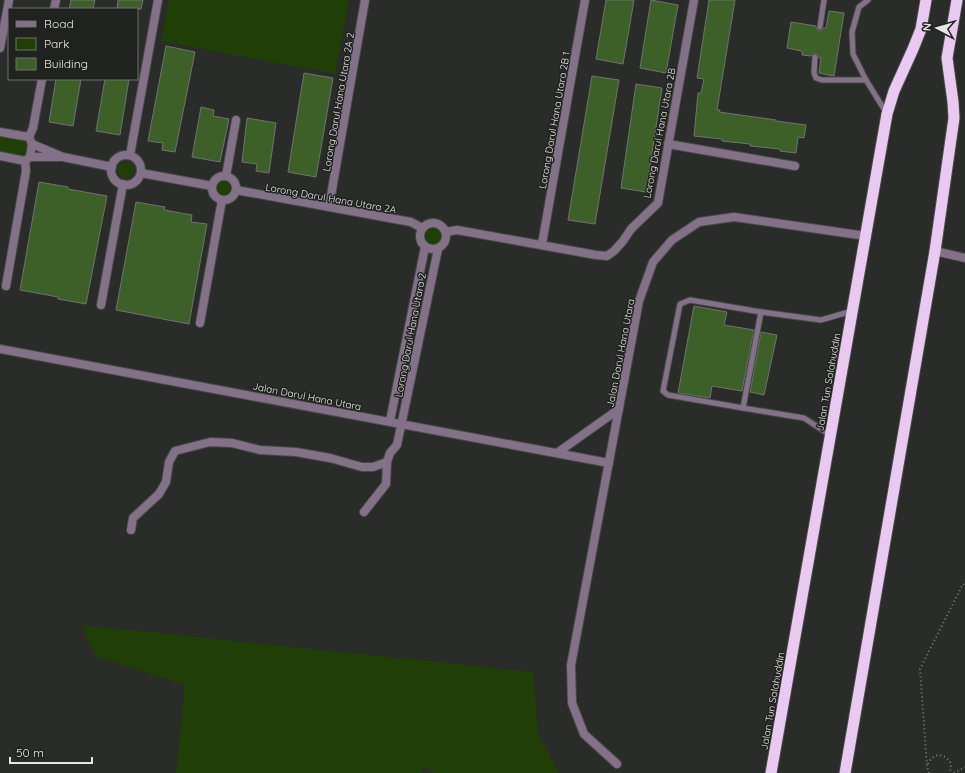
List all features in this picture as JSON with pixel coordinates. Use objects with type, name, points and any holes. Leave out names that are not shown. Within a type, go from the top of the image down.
[{"type":"highway","name":"Jalan Tun Salahuddin","points":[[771,773],[887,114],[894,91],[921,29],[926,0]]},
{"type":"highway","points":[[845,773],[934,251],[954,118],[947,58],[957,0]]},
{"type":"street","points":[[0,48],[9,0]]},
{"type":"street","points":[[130,155],[158,0]]},
{"type":"street","name":"Lorong Darul Hana Utara 2A 2","points":[[329,207],[365,0]]},
{"type":"street","name":"Lorong Darul Hana Utara 2B 1","points":[[542,244],[585,0]]},
{"type":"street","name":"Lorong Darul Hana Utara 2B","points":[[446,232],[457,230],[542,244],[596,255],[607,256],[614,251],[631,229],[658,203],[694,0]]},
{"type":"street","points":[[6,286],[30,140],[42,80]]},
{"type":"street","points":[[226,176],[236,120]]},
{"type":"street","points":[[0,132],[30,140],[63,157]]},
{"type":"street","points":[[668,144],[795,166]]},
{"type":"street","points":[[130,155],[139,162],[141,166],[141,173],[134,183],[123,184],[116,180],[113,176],[112,167],[117,158],[130,155]]},
{"type":"street","points":[[0,156],[28,159],[63,157],[112,167]]},
{"type":"street","points":[[141,173],[212,186]]},
{"type":"street","points":[[226,176],[232,180],[236,190],[232,197],[222,200],[216,198],[212,186],[218,177],[226,176]]},
{"type":"street","points":[[101,305],[123,184]]},
{"type":"street","name":"Lorong Darul Hana Utara 2A","points":[[236,190],[411,222],[422,228]]},
{"type":"street","points":[[200,323],[222,200]]},
{"type":"street","name":"Jalan Darul Hana Utara","points":[[617,764],[584,734],[572,703],[571,665],[610,463],[639,301],[653,262],[672,240],[699,222],[734,217],[866,236]]},
{"type":"street","points":[[436,223],[443,227],[446,232],[445,243],[438,249],[429,249],[425,247],[420,239],[422,228],[427,224],[436,223]]},
{"type":"street","name":"Lorong Darul Hana Utara 2","points":[[390,422],[425,247]]},
{"type":"street","name":"Lorong Darul Hana Utara 2","points":[[387,462],[390,453],[398,445],[438,249]]},
{"type":"street","points":[[934,251],[965,258]]},
{"type":"street","name":"Jalan Darul Hana Utara","points":[[0,349],[610,463]]},
{"type":"street","points":[[557,452],[619,409]]},
{"type":"street","points":[[131,530],[133,518],[159,494],[166,482],[169,462],[175,451],[210,442],[232,442],[260,450],[296,452],[330,458],[362,468],[373,467],[387,462],[386,484],[364,512]]},
{"type":"lane","points":[[820,27],[824,0]]},
{"type":"lane","points":[[868,0],[859,7],[852,32],[853,54],[866,80],[887,114]]},
{"type":"lane","points":[[815,57],[814,73],[816,78],[822,80],[866,80]]},
{"type":"lane","points":[[831,436],[804,418],[668,395],[663,391],[680,304],[690,300],[821,320],[853,311]]},
{"type":"lane","points":[[743,408],[761,312]]},
{"type":"path","points":[[929,773],[920,669],[963,584],[965,585]]},
{"type":"path","points":[[928,767],[930,760],[936,755],[940,755],[950,760],[952,768],[950,773]]},
{"type":"path","points":[[954,773],[965,767]]},
{"type":"green space","points":[[169,0],[349,0],[335,74],[161,41]]},
{"type":"green space","points":[[0,135],[24,140],[28,146],[27,154],[21,157],[0,153]]},
{"type":"green space","points":[[123,162],[129,162],[134,167],[132,176],[129,178],[123,178],[118,173],[118,167]]},
{"type":"green space","points":[[221,180],[227,180],[232,185],[230,194],[227,196],[221,196],[216,191],[216,185]]},
{"type":"green space","points":[[433,227],[439,230],[442,236],[439,242],[433,245],[427,242],[424,236],[427,230]]},
{"type":"green space","points":[[81,625],[533,672],[538,733],[559,773],[434,773],[425,767],[421,773],[176,773],[185,685],[97,657]]},
{"type":"building","points":[[71,0],[95,0],[93,8],[69,8]]},
{"type":"building","points":[[118,0],[143,0],[141,9],[117,8]]},
{"type":"building","points":[[606,0],[634,0],[623,64],[596,59]]},
{"type":"building","points":[[651,0],[678,5],[666,73],[640,68]]},
{"type":"building","points":[[709,0],[735,0],[717,110],[720,110],[719,112],[806,125],[804,138],[798,137],[796,153],[780,151],[780,149],[750,146],[750,144],[722,141],[722,139],[694,136],[698,93],[701,93],[704,79],[697,78]]},
{"type":"building","points":[[829,11],[844,13],[834,76],[819,73],[821,58],[819,58],[817,54],[814,53],[811,56],[802,55],[802,51],[787,48],[791,22],[816,26],[817,30],[821,31],[826,28]]},
{"type":"building","points":[[166,46],[195,52],[175,152],[162,150],[163,143],[148,141]]},
{"type":"building","points":[[304,73],[333,78],[316,177],[288,172]]},
{"type":"building","points":[[592,76],[619,80],[595,224],[568,220]]},
{"type":"building","points":[[56,80],[81,80],[73,126],[49,122]]},
{"type":"building","points":[[105,80],[129,80],[120,135],[96,131]]},
{"type":"building","points":[[636,84],[662,88],[646,192],[621,188]]},
{"type":"building","points":[[201,107],[214,110],[213,116],[229,119],[220,162],[192,157]]},
{"type":"building","points":[[247,118],[276,123],[269,173],[256,171],[257,164],[242,162]]},
{"type":"building","points":[[39,182],[107,196],[86,304],[20,290]]},
{"type":"building","points":[[136,202],[165,207],[164,210],[192,215],[191,222],[207,224],[189,324],[116,310]]},
{"type":"building","points":[[694,306],[727,312],[724,325],[754,330],[742,391],[712,386],[710,398],[678,393]]},
{"type":"building","points":[[761,332],[777,335],[764,395],[750,392]]}]
